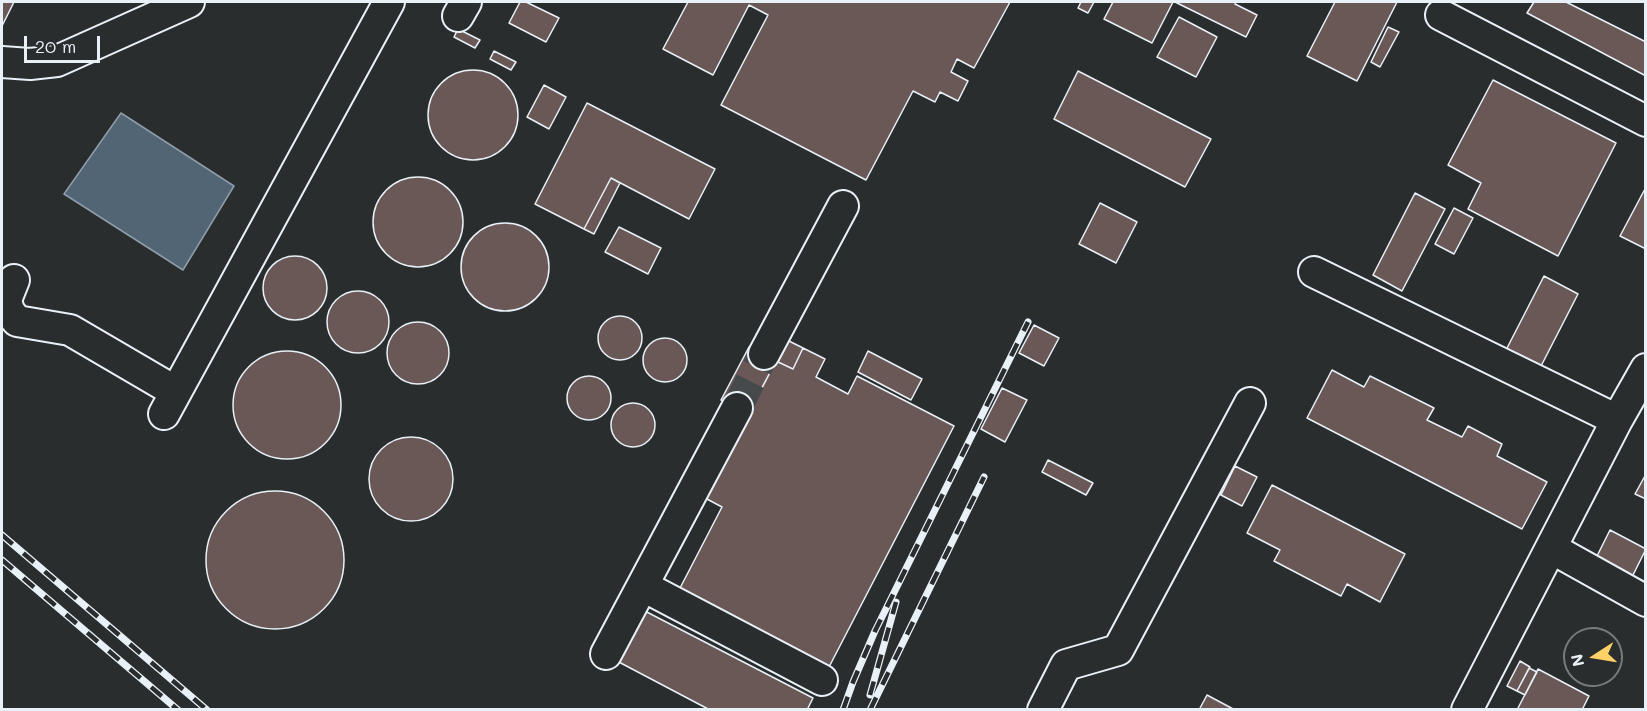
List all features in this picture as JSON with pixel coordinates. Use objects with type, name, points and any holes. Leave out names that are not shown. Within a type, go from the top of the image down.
[{"type":"lane","points":[[2,62],[30,64],[57,61],[189,2]]},
{"type":"lane","points":[[14,280],[6,300],[9,311],[17,321],[70,330],[170,403],[389,2]]},
{"type":"lane","points":[[1441,15],[1646,122]]},
{"type":"lane","points":[[764,354],[843,206]]},
{"type":"lane","points":[[1314,272],[1617,420]]},
{"type":"lane","points":[[1467,710],[1617,420],[1646,369]]},
{"type":"lane","points":[[1042,710],[1066,666],[1118,650],[1250,403]]},
{"type":"lane","points":[[606,654],[737,408]]},
{"type":"lane","points":[[1551,548],[1646,601]]},
{"type":"lane","points":[[643,586],[822,680]]},
{"type":"water","points":[[121,113],[234,186],[183,270],[64,194]]},
{"type":"building","points":[[2,2],[14,2],[2,26]]},
{"type":"building","points":[[520,2],[526,2],[559,18],[546,42],[509,23]]},
{"type":"building","points":[[688,2],[1010,2],[974,68],[957,59],[951,72],[968,81],[958,101],[940,92],[935,102],[913,91],[866,180],[721,105],[768,15],[749,5],[713,75],[663,49]]},
{"type":"building","points":[[1081,2],[1094,2],[1088,13],[1078,8]]},
{"type":"building","points":[[1113,2],[1173,2],[1152,43],[1104,19]]},
{"type":"building","points":[[1175,2],[1236,2],[1235,4],[1257,15],[1246,37]]},
{"type":"building","points":[[1335,2],[1397,2],[1357,81],[1307,56]]},
{"type":"building","points":[[1534,2],[1566,2],[1646,42],[1646,76],[1527,13]]},
{"type":"building","points":[[1179,17],[1217,37],[1196,77],[1157,57]]},
{"type":"building","points":[[1388,27],[1399,32],[1380,67],[1371,62]]},
{"type":"building","points":[[458,29],[480,40],[475,48],[454,37]]},
{"type":"building","points":[[494,51],[516,62],[511,70],[490,59]]},
{"type":"building","points":[[473,70],[490,74],[505,83],[514,98],[518,115],[514,132],[505,147],[490,156],[473,160],[456,156],[441,147],[432,132],[428,115],[432,98],[441,83],[456,74]]},
{"type":"building","points":[[1078,71],[1211,139],[1185,187],[1054,119]]},
{"type":"building","points":[[1493,80],[1616,143],[1558,256],[1468,209],[1481,183],[1448,165]]},
{"type":"building","points":[[544,85],[566,97],[549,129],[527,117]]},
{"type":"building","points":[[587,103],[715,169],[689,219],[611,178],[584,229],[535,204]]},
{"type":"building","points":[[418,177],[435,181],[450,190],[459,205],[463,222],[459,239],[450,254],[435,263],[418,267],[401,263],[386,254],[377,239],[373,222],[377,205],[386,190],[401,181]]},
{"type":"building","points":[[611,178],[620,183],[594,234],[584,229]]},
{"type":"building","points":[[1646,187],[1646,249],[1620,236]]},
{"type":"building","points":[[1415,193],[1445,209],[1402,291],[1373,275]]},
{"type":"building","points":[[1100,203],[1137,222],[1116,263],[1079,244]]},
{"type":"building","points":[[1454,208],[1473,218],[1454,254],[1435,244]]},
{"type":"building","points":[[496,223],[514,223],[530,230],[542,242],[549,258],[549,276],[542,292],[530,304],[514,311],[496,311],[480,304],[468,292],[461,276],[461,258],[468,242],[480,230]]},
{"type":"building","points":[[619,227],[661,248],[648,274],[605,252]]},
{"type":"building","points":[[295,256],[313,262],[321,270],[327,288],[321,306],[313,314],[295,320],[277,314],[269,306],[263,288],[269,270],[277,262]]},
{"type":"building","points":[[1544,276],[1578,294],[1539,370],[1505,352]]},
{"type":"building","points":[[352,291],[364,291],[380,300],[387,310],[389,322],[387,334],[380,344],[364,353],[352,353],[341,348],[332,339],[327,328],[327,316],[332,305],[341,296]]},
{"type":"building","points":[[620,316],[629,317],[636,322],[641,329],[641,347],[636,354],[629,359],[620,360],[611,359],[604,354],[599,347],[598,338],[599,329],[604,322],[611,317]]},
{"type":"building","points":[[418,322],[430,324],[440,331],[447,341],[449,353],[447,365],[440,375],[430,382],[418,384],[406,382],[396,375],[389,365],[387,353],[389,341],[396,331],[406,324]]},
{"type":"building","points":[[1034,325],[1059,338],[1044,366],[1019,353]]},
{"type":"building","points":[[665,338],[674,339],[681,344],[686,351],[686,369],[681,376],[674,381],[665,382],[656,381],[649,376],[644,369],[643,360],[644,351],[649,344],[656,339]]},
{"type":"building","points":[[787,340],[803,348],[793,369],[776,361]]},
{"type":"building","points":[[749,347],[776,361],[748,414],[721,400]]},
{"type":"building","points":[[803,348],[825,359],[816,377],[848,394],[857,376],[954,426],[829,667],[679,590],[722,507],[705,498],[776,361],[793,369]]},
{"type":"building","points":[[287,351],[308,355],[325,367],[337,384],[341,405],[337,426],[325,443],[308,455],[287,459],[266,455],[249,443],[237,426],[233,405],[237,384],[249,367],[266,355]]},
{"type":"building","points":[[868,351],[922,379],[911,400],[858,372]]},
{"type":"building","points":[[1332,370],[1364,387],[1370,376],[1434,408],[1427,420],[1462,437],[1468,426],[1502,444],[1497,456],[1547,482],[1522,529],[1307,418]]},
{"type":"building","points":[[589,376],[598,377],[605,382],[610,389],[610,407],[605,414],[598,419],[589,420],[580,419],[573,414],[568,407],[567,398],[568,389],[573,382],[580,377]]},
{"type":"building","points":[[1002,388],[1027,400],[1005,442],[981,429]]},
{"type":"building","points":[[633,403],[642,404],[649,409],[654,416],[654,434],[649,441],[642,446],[633,447],[624,446],[617,441],[612,434],[611,425],[612,416],[617,409],[624,404]]},
{"type":"building","points":[[411,437],[427,440],[441,449],[450,463],[453,479],[450,495],[441,509],[427,518],[411,521],[395,518],[381,509],[372,495],[369,479],[372,463],[381,449],[395,440]]},
{"type":"building","points":[[1048,460],[1093,483],[1086,495],[1042,472]]},
{"type":"building","points":[[1230,463],[1235,466],[1221,495],[1215,492]]},
{"type":"building","points":[[1235,466],[1257,477],[1242,506],[1221,495]]},
{"type":"building","points":[[1646,474],[1646,499],[1635,494]]},
{"type":"building","points":[[1272,485],[1405,554],[1380,602],[1347,584],[1341,596],[1274,561],[1280,550],[1247,533]]},
{"type":"building","points":[[275,491],[301,496],[324,511],[339,534],[344,560],[339,586],[324,609],[301,624],[275,629],[249,624],[226,609],[211,586],[206,560],[211,534],[226,511],[249,496]]},
{"type":"building","points":[[1610,530],[1646,549],[1632,577],[1596,558]]},
{"type":"building","points":[[641,609],[813,698],[807,710],[710,710],[615,660]]},
{"type":"building","points":[[1520,661],[1530,667],[1517,691],[1507,686]]},
{"type":"building","points":[[1529,668],[1537,672],[1525,695],[1517,691]]},
{"type":"building","points":[[1538,669],[1563,682],[1563,687],[1572,687],[1589,696],[1582,710],[1517,710]]},
{"type":"building","points":[[1207,695],[1235,710],[1199,710]]},
{"type":"tunnel","points":[[737,408],[764,354]]},
{"type":"railway","points":[[843,710],[875,631],[1028,322]]},
{"type":"railway","points":[[870,710],[984,477]]},
{"type":"railway","points":[[2,535],[207,710]]},
{"type":"railway","points":[[2,560],[178,710]]},
{"type":"railway","points":[[870,695],[896,602]]}]
